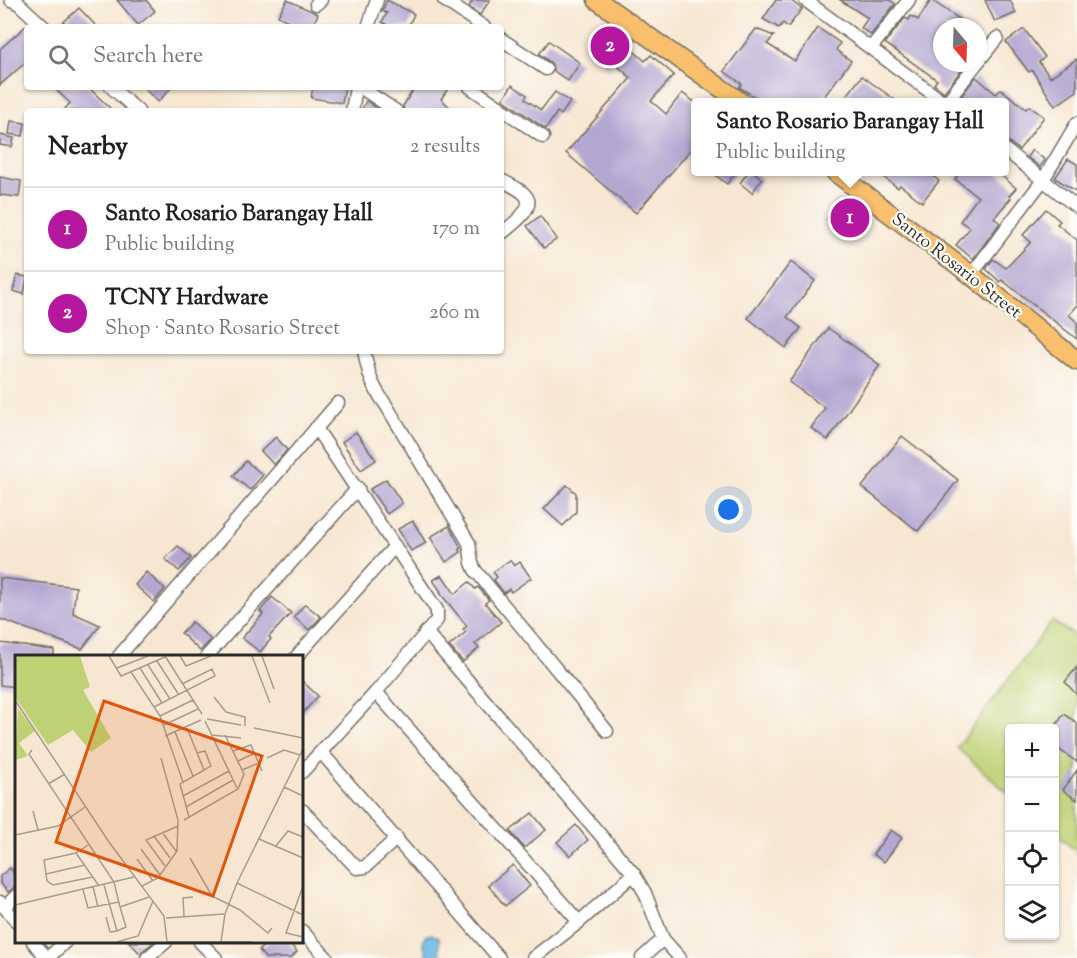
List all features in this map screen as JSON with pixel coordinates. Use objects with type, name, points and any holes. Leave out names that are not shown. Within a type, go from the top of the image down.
[{"type":"main road","points":[[597,0],[736,98]]},
{"type":"main road","name":"Santo Rosario Street","points":[[842,176],[971,275],[1077,361]]},
{"type":"street","points":[[11,0],[18,3],[41,24]]},
{"type":"street","points":[[369,23],[377,0]]},
{"type":"street","points":[[444,0],[480,24]]},
{"type":"street","points":[[806,0],[940,98]]},
{"type":"street","points":[[871,48],[909,0]]},
{"type":"street","points":[[987,51],[997,38]]},
{"type":"street","points":[[504,41],[546,69]]},
{"type":"street","points":[[949,98],[970,72]]},
{"type":"street","points":[[114,90],[134,108]]},
{"type":"street","points":[[353,108],[357,90]]},
{"type":"street","points":[[363,90],[391,108]]},
{"type":"street","points":[[474,90],[501,108]]},
{"type":"street","points":[[504,110],[543,137]]},
{"type":"street","points":[[971,275],[1043,180],[1077,123]]},
{"type":"street","points":[[1009,152],[1077,207]]},
{"type":"street","points":[[504,182],[526,196],[529,203],[528,210],[504,231]]},
{"type":"street","points":[[365,354],[374,389],[398,424],[469,543],[475,570],[607,731]]},
{"type":"street","points":[[120,655],[338,403]]},
{"type":"street","points":[[303,771],[376,692],[437,620],[436,610],[358,488],[316,428]]},
{"type":"street","points":[[209,655],[358,488]]},
{"type":"street","points":[[299,655],[395,546]]},
{"type":"street","points":[[426,632],[634,874],[645,893],[663,939],[680,958]]},
{"type":"street","points":[[376,692],[579,922]]},
{"type":"street","points":[[321,752],[499,958]]},
{"type":"street","points":[[303,811],[357,868],[365,867],[397,838]]},
{"type":"street","points":[[533,958],[634,874]]},
{"type":"street","points":[[15,897],[2,905],[15,920]]},
{"type":"street","points":[[303,933],[327,958]]},
{"type":"street","points":[[642,958],[663,939]]},
{"type":"street","points":[[34,943],[47,958],[64,943]]},
{"type":"street","points":[[147,958],[165,943]]},
{"type":"street","points":[[201,943],[216,958]]},
{"type":"green space","points":[[1052,621],[1077,637],[1077,852],[1059,836],[1059,724],[1005,724],[1005,790],[957,748]]},
{"type":"water","points":[[431,934],[439,938],[441,958],[428,958],[423,943],[425,936]]},
{"type":"building","points":[[117,0],[146,0],[155,11],[137,24]]},
{"type":"building","points":[[287,0],[318,14],[313,24],[294,24],[278,16]]},
{"type":"building","points":[[387,0],[414,14],[409,24],[386,24],[382,22],[387,13],[382,11]]},
{"type":"building","points":[[473,0],[490,0],[480,15],[469,7]]},
{"type":"building","points":[[776,0],[790,0],[802,9],[788,27],[783,23],[779,28],[763,19]]},
{"type":"building","points":[[840,0],[890,0],[895,4],[871,35],[861,28],[868,18]]},
{"type":"building","points":[[931,0],[958,18],[933,18],[933,72],[960,72],[944,92],[934,84],[937,80],[885,43],[905,18],[909,20],[911,16],[918,20]]},
{"type":"building","points":[[985,0],[1010,0],[1016,13],[995,22]]},
{"type":"building","points":[[79,8],[94,24],[61,24]]},
{"type":"building","points":[[612,26],[630,41],[627,45],[645,61],[651,55],[674,75],[651,101],[666,114],[682,93],[691,99],[691,150],[636,213],[566,153],[631,78],[613,62],[609,67],[591,51]]},
{"type":"building","points":[[24,28],[24,64],[0,85],[0,49]]},
{"type":"building","points":[[818,28],[840,43],[836,50],[851,61],[823,98],[757,98],[739,87],[742,84],[724,71],[756,29],[774,36],[767,44],[795,61]]},
{"type":"building","points":[[1024,29],[1045,57],[1039,62],[1050,77],[1077,59],[1077,91],[1055,106],[1032,70],[1029,72],[1006,42]]},
{"type":"building","points":[[549,41],[580,63],[568,81],[554,71],[551,63],[539,54]]},
{"type":"building","points":[[862,76],[892,98],[845,98]]},
{"type":"building","points":[[976,77],[996,94],[1001,89],[1026,109],[1029,106],[1044,117],[1019,150],[1009,142],[1009,98],[960,98]]},
{"type":"building","points":[[512,85],[527,95],[525,99],[541,110],[555,92],[570,102],[561,115],[557,112],[546,129],[503,99]]},
{"type":"building","points":[[56,90],[91,90],[110,108],[66,108],[70,103]]},
{"type":"building","points":[[146,90],[169,90],[158,102]]},
{"type":"building","points":[[312,90],[344,90],[342,103],[311,98]]},
{"type":"building","points":[[413,90],[447,90],[441,99],[451,108],[403,108]]},
{"type":"building","points":[[366,101],[376,108],[362,108]]},
{"type":"building","points":[[11,121],[24,123],[23,136],[9,134]]},
{"type":"building","points":[[0,135],[14,138],[12,147],[0,145]]},
{"type":"building","points":[[1032,150],[1045,160],[1040,167],[1027,157]]},
{"type":"building","points":[[1068,159],[1077,164],[1077,192],[1055,178]]},
{"type":"building","points":[[717,176],[733,176],[727,184]]},
{"type":"building","points":[[745,176],[759,176],[762,179],[752,193],[740,183]]},
{"type":"building","points":[[882,176],[933,176],[939,181],[922,202],[900,185],[898,188]]},
{"type":"building","points":[[957,176],[1002,176],[1016,188],[1009,196],[1011,198],[994,218],[1000,223],[973,259],[956,245],[970,228],[960,221],[978,197],[955,179]]},
{"type":"building","points":[[0,177],[21,181],[19,197],[0,195]]},
{"type":"building","points":[[838,199],[863,218],[849,236],[827,219],[834,210],[831,207]]},
{"type":"building","points":[[1046,209],[1060,221],[1057,224],[1077,240],[1077,306],[1069,315],[1077,322],[1077,339],[986,269],[993,259],[1006,268],[1031,242],[1023,235]]},
{"type":"building","points":[[540,216],[557,239],[544,248],[527,226]]},
{"type":"building","points":[[791,262],[815,281],[787,317],[801,328],[786,348],[748,318]]},
{"type":"building","points":[[17,275],[24,276],[24,294],[13,291]]},
{"type":"building","points":[[828,328],[880,365],[828,440],[811,428],[825,408],[789,382]]},
{"type":"building","points":[[356,432],[376,460],[361,470],[342,442]]},
{"type":"building","points":[[902,436],[958,480],[918,531],[862,487]]},
{"type":"building","points":[[276,437],[287,450],[274,465],[261,451]]},
{"type":"building","points":[[246,461],[263,475],[250,490],[233,476]]},
{"type":"building","points":[[386,479],[402,503],[387,514],[370,489]]},
{"type":"building","points":[[567,485],[576,493],[576,512],[563,526],[544,509]]},
{"type":"building","points":[[413,521],[426,543],[411,551],[398,529]]},
{"type":"building","points":[[449,526],[461,552],[446,562],[430,537]]},
{"type":"building","points":[[178,546],[191,558],[179,571],[165,559]]},
{"type":"building","points":[[510,560],[514,566],[520,562],[531,578],[511,592],[509,589],[504,593],[494,580],[497,577],[493,572]]},
{"type":"building","points":[[146,572],[165,589],[154,602],[135,585]]},
{"type":"building","points":[[442,575],[455,594],[469,582],[475,589],[478,587],[489,600],[485,603],[501,622],[475,644],[479,648],[463,662],[449,646],[466,632],[463,629],[467,626],[440,593],[433,580]]},
{"type":"building","points":[[0,578],[76,587],[73,613],[100,625],[82,649],[0,619]]},
{"type":"building","points":[[272,597],[291,613],[269,637],[271,639],[260,652],[242,638],[263,614],[260,611]]},
{"type":"building","points":[[305,604],[321,617],[309,630],[294,617]]},
{"type":"building","points":[[192,622],[211,640],[200,651],[181,633]]},
{"type":"building","points":[[0,643],[54,650],[54,655],[15,655],[15,687],[0,685]]},
{"type":"building","points":[[1077,667],[1077,695],[1065,682]]},
{"type":"building","points":[[303,682],[318,696],[303,713]]},
{"type":"building","points":[[1064,714],[1077,723],[1077,762],[1059,749],[1059,724],[1057,724]]},
{"type":"building","points":[[1077,770],[1077,800],[1063,790]]},
{"type":"building","points":[[532,813],[546,830],[524,848],[510,831]]},
{"type":"building","points":[[576,825],[588,840],[570,856],[557,842]]},
{"type":"building","points":[[891,830],[902,838],[884,862],[873,854]]},
{"type":"building","points":[[513,865],[530,886],[505,906],[488,885]]},
{"type":"building","points":[[10,868],[15,875],[15,887],[8,892],[0,883],[0,876]]},
{"type":"building","points":[[130,943],[153,943],[140,953]]},
{"type":"building","points":[[268,943],[289,943],[297,952],[291,958],[265,958],[259,950]]},
{"type":"place","name":"TCNY Hardware","points":[[610,46]]},
{"type":"place","name":"Santo Rosario Barangay Hall","points":[[850,218]]}]
